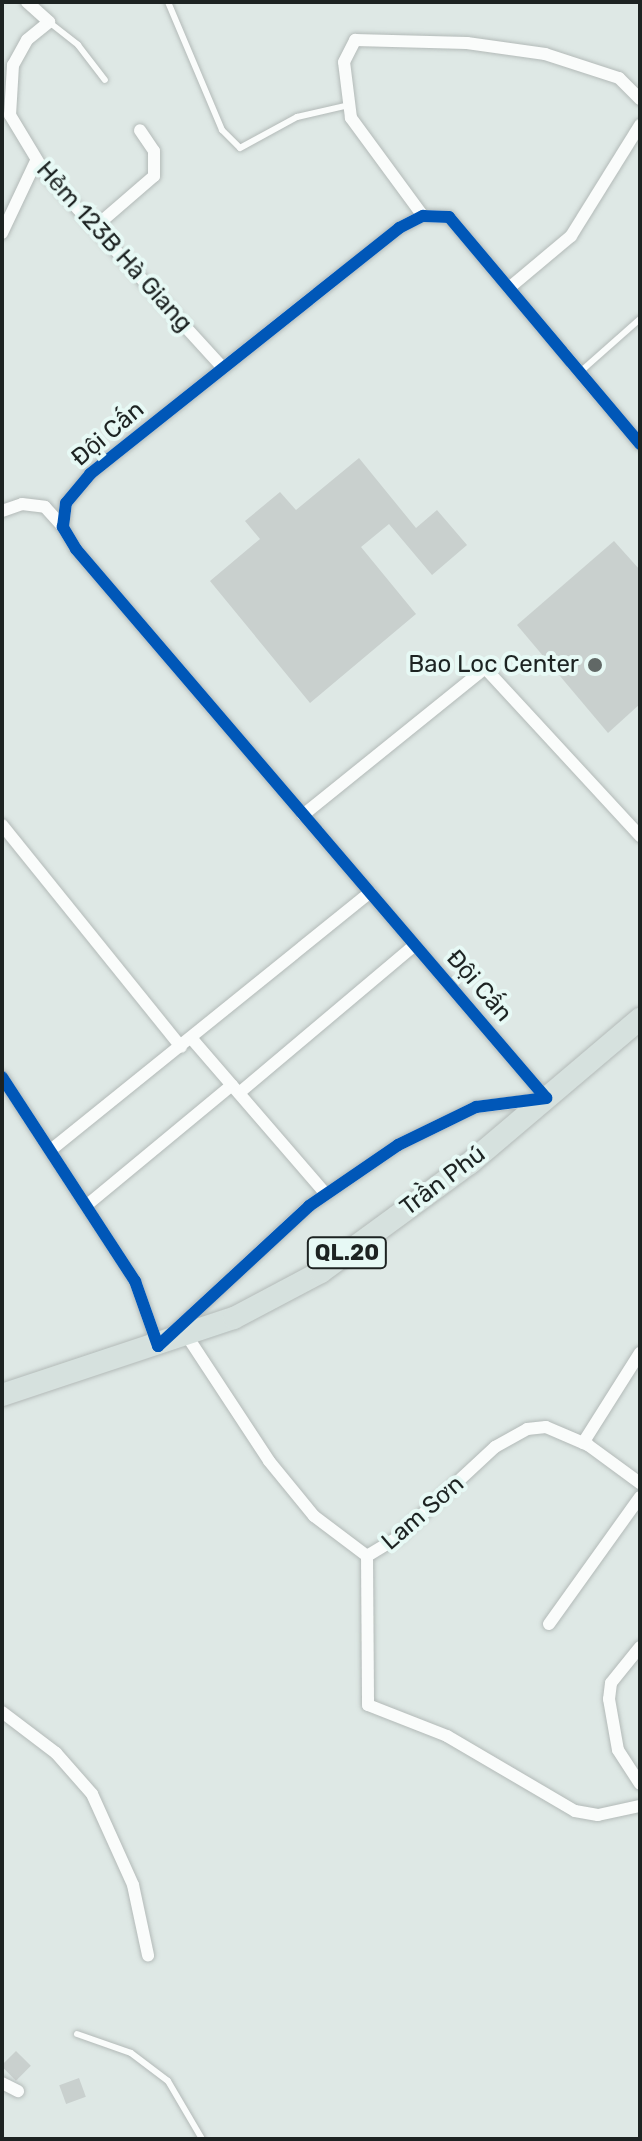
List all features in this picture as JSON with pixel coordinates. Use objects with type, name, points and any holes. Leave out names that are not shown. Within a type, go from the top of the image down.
[{"type":"highway","name":"Trần Phú","points":[[2,1395],[158,1346],[234,1318],[321,1272],[470,1163],[640,1019]]},
{"type":"street","points":[[27,2],[49,22]]},
{"type":"street","name":"Hẻm 123B Hà Giang","points":[[49,22],[27,40],[13,65],[8,91],[10,115],[36,161],[223,368]]},
{"type":"street","points":[[640,99],[619,78],[545,54],[467,43],[373,39],[355,40],[346,51],[351,118],[423,216],[449,217],[640,444]]},
{"type":"street","points":[[95,227],[154,176],[154,151],[140,130]]},
{"type":"street","points":[[509,288],[571,236],[639,134]]},
{"type":"street","points":[[2,233],[36,161]]},
{"type":"street","name":"Đội Cấn","points":[[423,216],[399,228],[90,474],[66,503],[63,527],[76,549],[546,1098]]},
{"type":"street","points":[[2,511],[22,504],[45,507],[63,527]]},
{"type":"street","points":[[303,815],[485,668],[640,836]]},
{"type":"street","points":[[2,825],[187,1043],[235,1089],[326,1194]]},
{"type":"street","points":[[52,1149],[187,1043],[370,892]]},
{"type":"street","points":[[87,1205],[415,945]]},
{"type":"street","points":[[2,1077],[52,1149],[135,1281],[158,1346],[253,1255],[326,1194],[398,1145],[476,1107],[546,1098]]},
{"type":"street","name":"Lam Sơn","points":[[187,1336],[269,1461],[314,1516],[367,1556],[397,1538],[495,1447],[527,1429],[546,1427],[583,1443],[640,1483]]},
{"type":"street","points":[[583,1443],[640,1353]]},
{"type":"street","points":[[549,1624],[640,1497]]},
{"type":"street","points":[[367,1556],[368,1705],[447,1736],[575,1811],[598,1815],[640,1806]]},
{"type":"street","points":[[640,1647],[611,1683],[609,1699],[618,1750],[640,1784]]},
{"type":"street","points":[[2,1712],[56,1753],[92,1794],[133,1885],[148,1955]]},
{"type":"street","points":[[2,2083],[18,2091]]},
{"type":"lane","points":[[168,2],[222,130],[240,148],[297,117],[349,105]]},
{"type":"lane","points":[[49,22],[78,45],[105,80]]},
{"type":"lane","points":[[580,372],[640,319]]},
{"type":"lane","points":[[77,2034],[131,2053],[168,2081],[202,2139]]},
{"type":"building","points":[[359,458],[416,528],[437,510],[467,545],[432,575],[389,524],[361,547],[416,614],[310,703],[210,581],[260,539],[245,521],[280,492],[296,510]]},
{"type":"building","name":"Bao Loc Center","points":[[614,541],[640,570],[640,704],[608,733],[517,625]]},
{"type":"building","points":[[16,2051],[31,2066],[16,2081],[2,2065]]},
{"type":"building","points":[[79,2078],[86,2097],[66,2104],[59,2085]]},
{"type":"cycle path","points":[[546,1098],[76,549],[63,527],[66,503],[90,474],[399,228],[423,216],[449,217],[640,444]]},
{"type":"cycle path","points":[[2,1077],[135,1281],[158,1346],[309,1206],[398,1145],[476,1107],[546,1098]]},
{"type":"place","name":"Bao Loc Center","points":[[595,665]]}]
